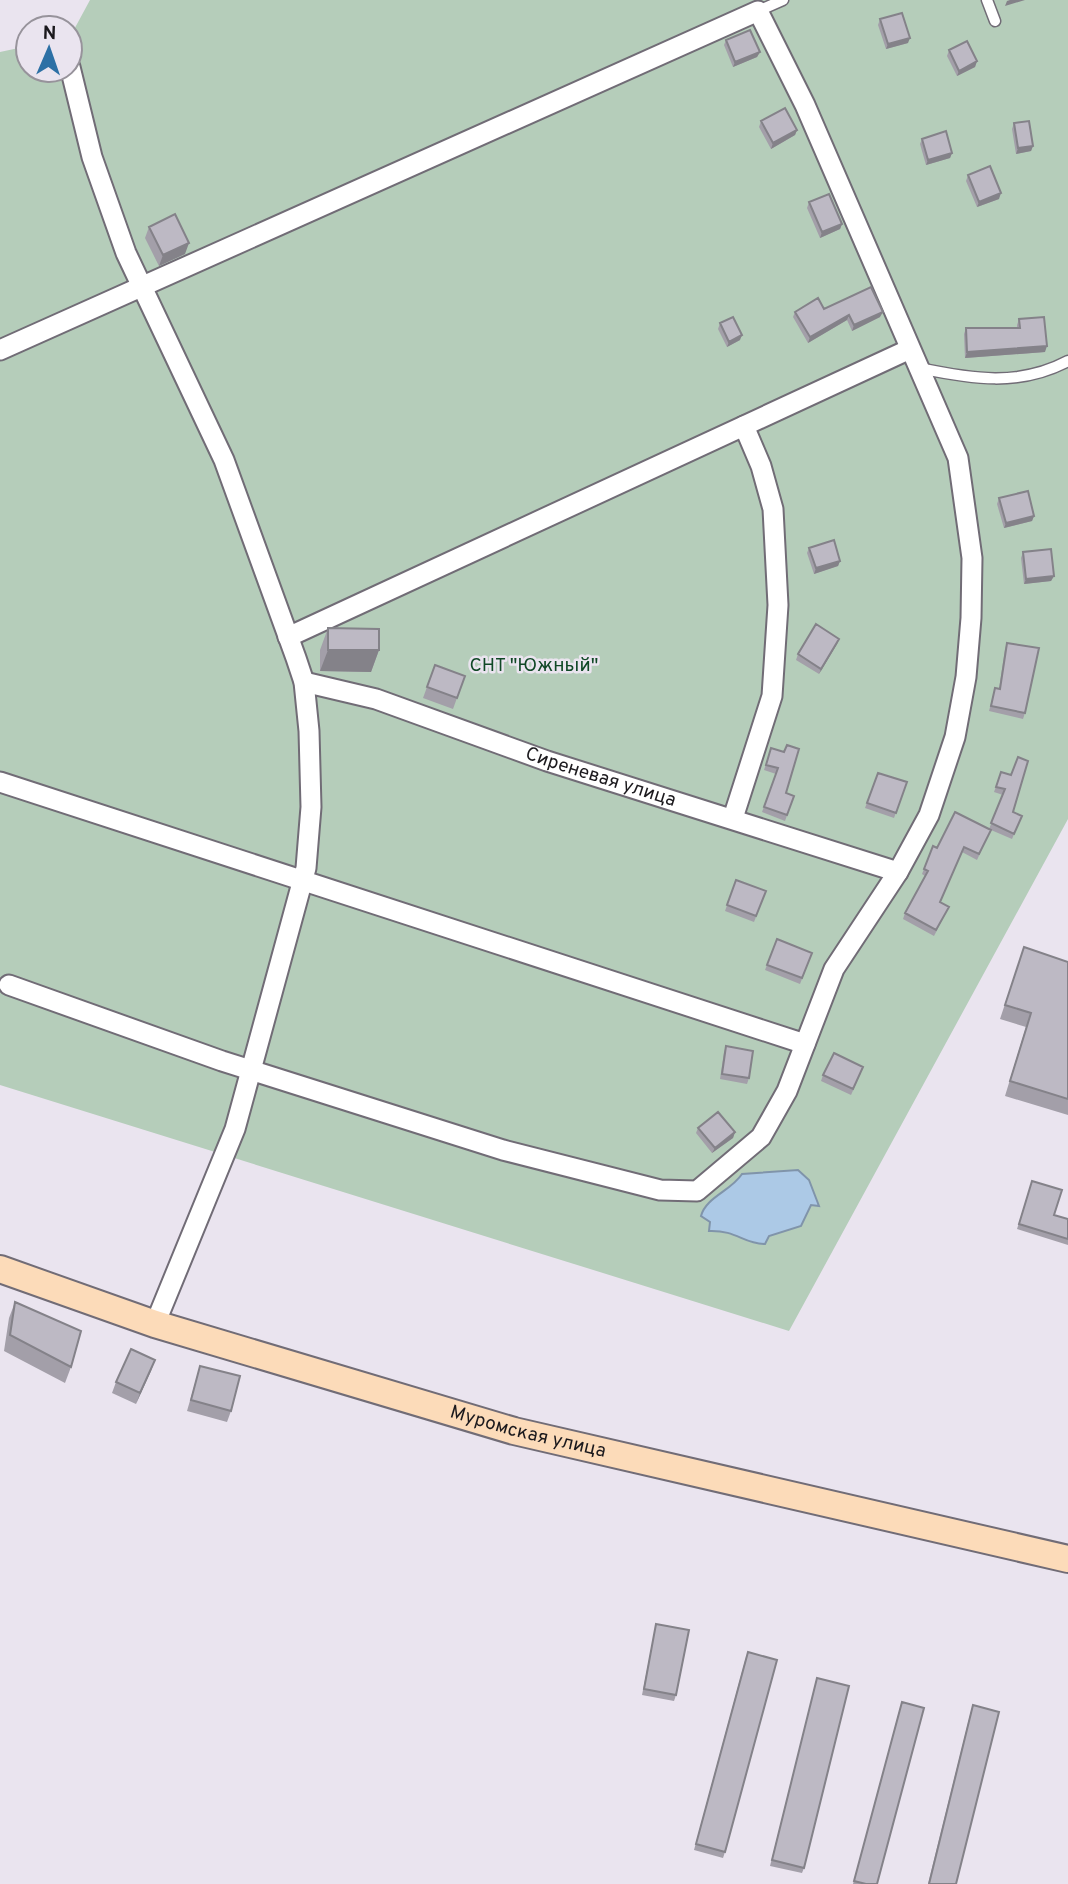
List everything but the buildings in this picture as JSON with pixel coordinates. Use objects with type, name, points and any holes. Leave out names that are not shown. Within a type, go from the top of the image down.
[{"type":"main road","name":"Муромская улица","points":[[0,1269],[155,1324],[526,1434],[1068,1559]]},
{"type":"street","points":[[0,350],[758,11],[806,105],[958,458],[972,558],[966,677],[955,737],[929,815],[898,872],[834,969],[787,1091],[761,1137],[697,1191],[670,1192],[583,1172],[252,1070],[9,985]]},
{"type":"street","points":[[74,84],[92,157],[126,253],[224,460],[304,682],[311,807],[303,880],[235,1129],[155,1324]]},
{"type":"street","points":[[288,638],[910,349]]},
{"type":"street","points":[[733,818],[772,696],[778,605],[773,509],[761,466],[744,426]]},
{"type":"street","name":"Сиреневая улица","points":[[304,682],[376,699],[547,761],[898,872]]},
{"type":"street","points":[[0,782],[805,1044]]},
{"type":"lane","points":[[758,11],[783,0]]},
{"type":"lane","points":[[987,0],[995,21]]},
{"type":"lane","points":[[918,368],[963,377],[1025,379],[1068,363]]},
{"type":"green space","name":"СНТ \"Южный\"","points":[[90,0],[1068,0],[1068,819],[789,1331],[0,1085],[0,52],[14,49],[14,84],[84,84],[82,14]]},
{"type":"water","points":[[798,1170],[809,1180],[819,1206],[811,1205],[801,1226],[769,1236],[765,1244],[719,1231],[709,1231],[710,1222],[701,1216],[704,1209],[742,1174]]}]
